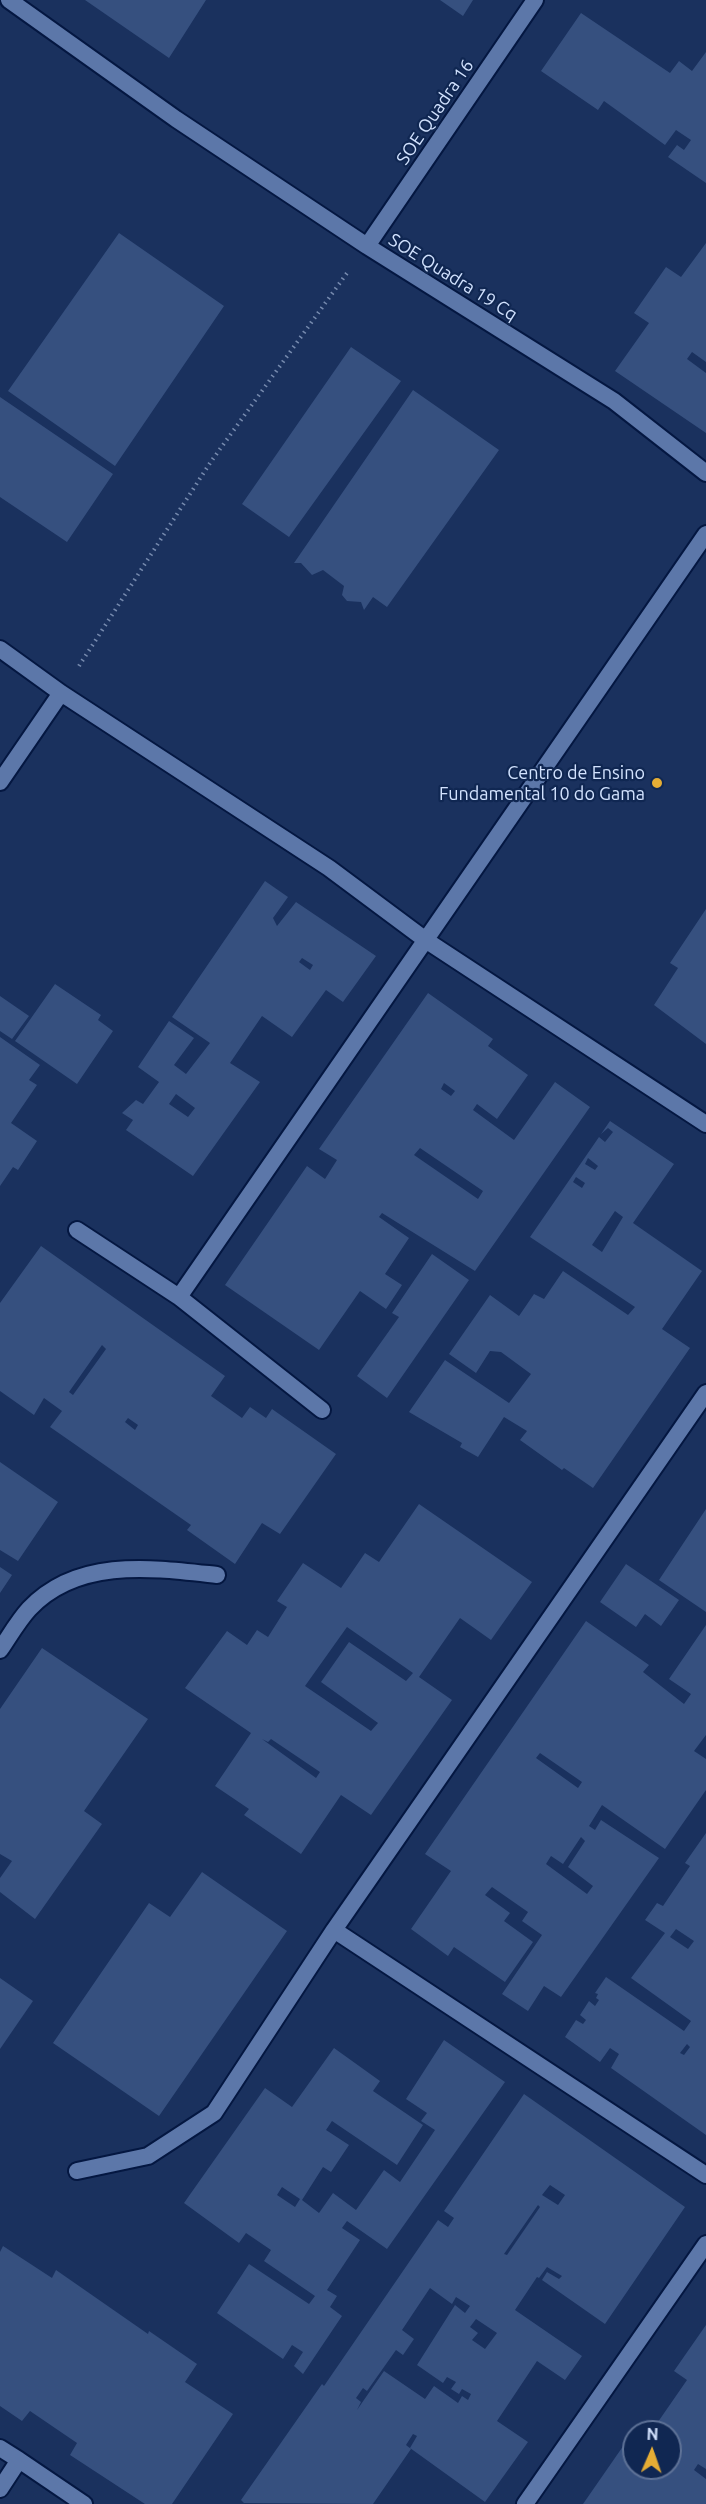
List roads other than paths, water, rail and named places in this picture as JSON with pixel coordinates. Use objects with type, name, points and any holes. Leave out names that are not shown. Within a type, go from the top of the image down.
[{"type":"street","name":"SOE Quadra 19 Cq","points":[[9,0],[176,119],[367,246],[614,400],[706,473]]},
{"type":"street","name":"SOE Quadra 16","points":[[367,246],[535,0]]},
{"type":"street","points":[[179,1297],[706,534]]},
{"type":"street","points":[[0,649],[62,693],[329,868],[427,941],[706,1124]]},
{"type":"street","points":[[0,782],[62,693]]},
{"type":"street","points":[[77,1230],[179,1297],[322,1410]]},
{"type":"street","points":[[77,2171],[148,2156],[214,2113],[334,1930],[706,1393]]},
{"type":"street","points":[[0,1650],[30,1609],[63,1582],[95,1572],[148,1567],[217,1575]]},
{"type":"street","points":[[334,1930],[706,2175]]},
{"type":"street","points":[[525,2504],[706,2244]]},
{"type":"street","points":[[0,2448],[84,2504]]},
{"type":"street","points":[[0,2489],[19,2460]]},
{"type":"place","name":"Centro de Ensino Fundamental 10 do Gama","points":[[657,783]]}]
